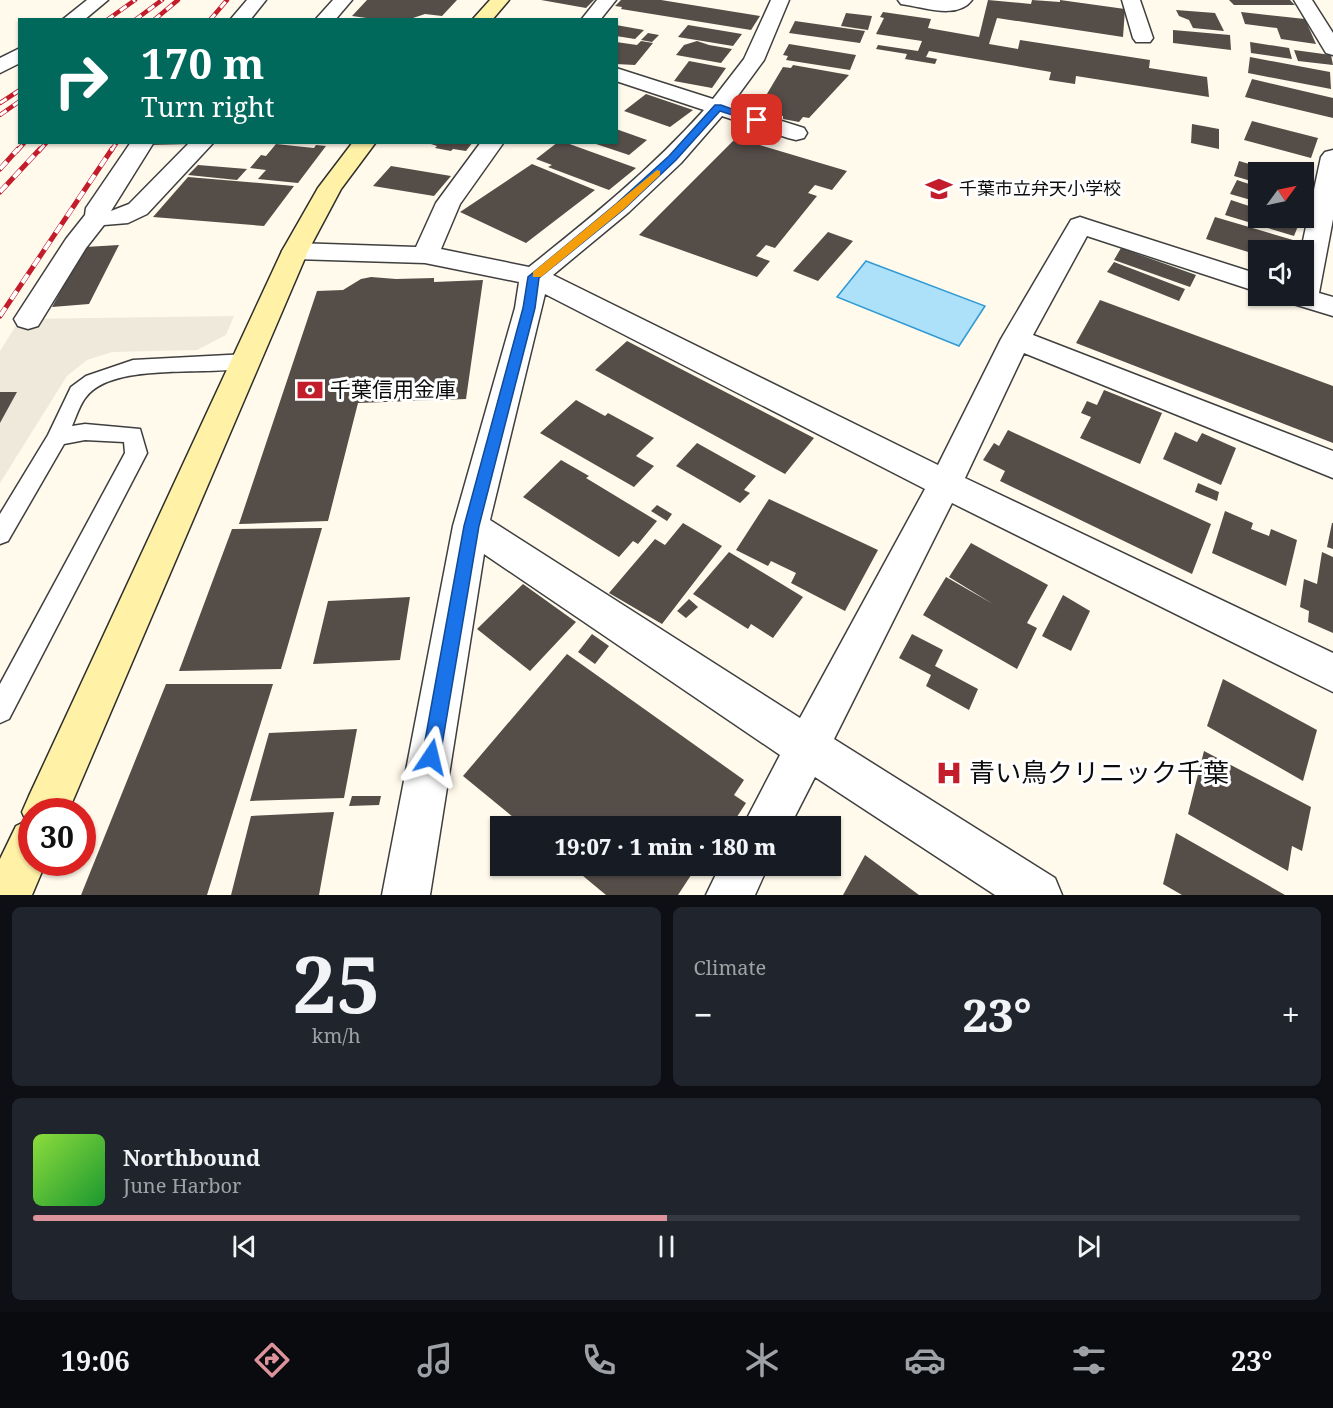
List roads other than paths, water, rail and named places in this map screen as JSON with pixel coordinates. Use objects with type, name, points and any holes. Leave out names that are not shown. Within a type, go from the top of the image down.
[{"type":"street","points":[[74,18],[99,0]]},
{"type":"street","points":[[241,18],[257,0]]},
{"type":"street","points":[[326,18],[343,0]]},
{"type":"street","points":[[483,18],[500,0]]},
{"type":"street","points":[[592,18],[607,0]]},
{"type":"street","points":[[406,895],[471,526],[529,308],[534,277],[673,158],[718,107],[754,60],[780,0]]},
{"type":"street","points":[[907,0],[948,6],[963,0]]},
{"type":"street","points":[[1131,0],[1143,38]]},
{"type":"street","points":[[1303,0],[1333,49]]},
{"type":"street","points":[[0,67],[18,55]]},
{"type":"street","points":[[618,75],[796,133]]},
{"type":"street","points":[[28,319],[75,245],[98,216],[99,208],[142,144]]},
{"type":"street","points":[[98,216],[109,220],[138,209],[201,144]]},
{"type":"street","points":[[51,798],[295,250],[330,188],[363,144]]},
{"type":"street","points":[[425,255],[448,203],[492,144]]},
{"type":"street","points":[[1313,240],[1333,157]]},
{"type":"street","points":[[771,816],[945,484],[1016,339],[1080,225],[1248,280]]},
{"type":"street","points":[[295,250],[425,255],[480,264],[534,277],[945,484],[1333,673]]},
{"type":"street","points":[[1314,301],[1333,307]]},
{"type":"street","points":[[1016,339],[1333,465]]},
{"type":"street","points":[[471,526],[808,748],[1038,895]]},
{"type":"street","points":[[8,895],[18,873]]},
{"type":"street","points":[[730,895],[740,876]]},
{"type":"lane","points":[[0,534],[57,437],[78,392],[93,381],[133,367],[247,361]]},
{"type":"lane","points":[[0,710],[135,453],[133,435],[86,432],[57,437]]},
{"type":"water","points":[[866,261],[985,306],[959,346],[837,297]]},
{"type":"railway","points":[[110,18],[135,0]]},
{"type":"railway","points":[[138,18],[162,0]]},
{"type":"railway","points":[[156,18],[178,0]]},
{"type":"railway","points":[[212,18],[227,0]]},
{"type":"railway","points":[[0,103],[18,91]]},
{"type":"railway","points":[[0,115],[18,102]]},
{"type":"railway","points":[[17,151],[23,144]]},
{"type":"railway","points":[[39,151],[45,144]]},
{"type":"railway","points":[[111,151],[116,144]]},
{"type":"railway","points":[[0,169],[18,149]]},
{"type":"railway","points":[[0,192],[40,149]]},
{"type":"railway","points":[[0,316],[112,149]]},
{"type":"place","name":"千葉市立弁天小学校","points":[[939,189]]},
{"type":"place","name":"千葉信用金庫","points":[[310,390]]},
{"type":"place","name":"青い鳥クリニック千葉","points":[[949,773]]}]
